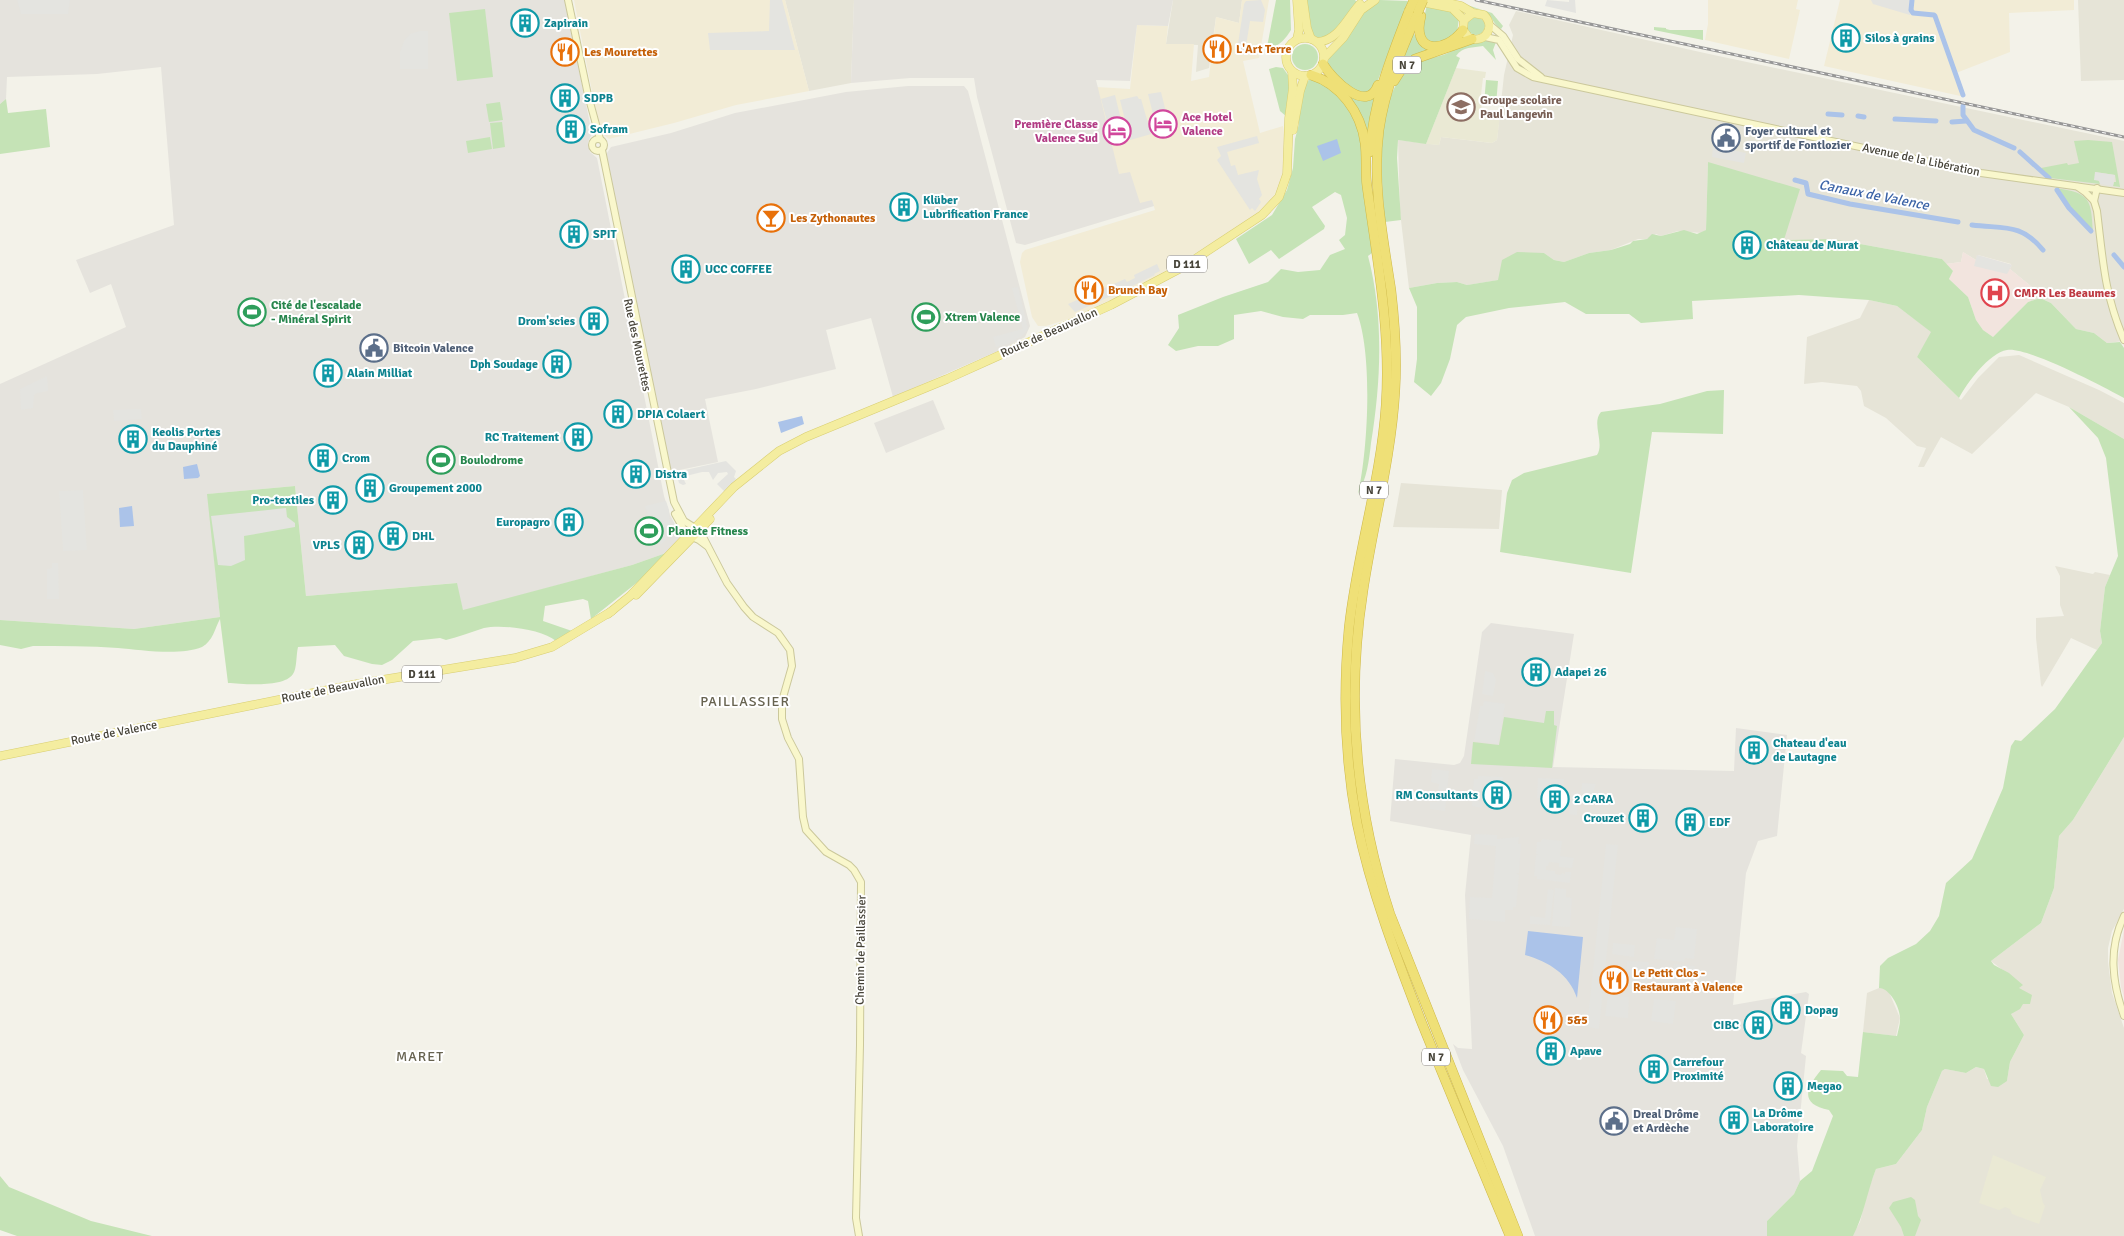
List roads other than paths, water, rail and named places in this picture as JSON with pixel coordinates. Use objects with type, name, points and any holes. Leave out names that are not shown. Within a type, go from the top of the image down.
[{"type":"highway","name":"N 7","points":[[1413,0],[1416,12],[1391,77],[1379,129],[1378,188],[1393,311],[1396,368],[1394,414],[1388,458],[1362,591],[1356,642],[1354,697],[1358,772],[1372,849],[1390,914],[1498,1188],[1519,1236]]},
{"type":"highway","name":"N 7","points":[[1372,214],[1370,155],[1372,132],[1382,82],[1398,39],[1424,0]]},
{"type":"highway","points":[[1416,12],[1418,32],[1421,40],[1428,46],[1438,46],[1452,41],[1463,30]]},
{"type":"highway","points":[[1324,61],[1331,75],[1350,92],[1358,96],[1368,96],[1376,91],[1398,39]]},
{"type":"highway","name":"N 7","points":[[1379,129],[1395,79],[1405,66],[1422,57],[1472,39]]},
{"type":"highway","name":"N 7","points":[[1308,76],[1323,79],[1335,88],[1352,109],[1360,124],[1366,147],[1367,183],[1385,313],[1388,371],[1386,405],[1379,461],[1358,571],[1349,631],[1346,718],[1352,791],[1364,852],[1384,923],[1438,1063],[1510,1236]]},
{"type":"main road","points":[[1297,0],[1299,30],[1297,39],[1290,45],[1286,53],[1286,62],[1292,71],[1308,76],[1320,69],[1361,10],[1375,0]]},
{"type":"main road","points":[[1304,0],[1307,28],[1324,52],[1324,61]]},
{"type":"main road","points":[[1297,39],[1325,42],[1335,36],[1353,12],[1366,0]]},
{"type":"main road","name":"N 7","points":[[1413,0],[1452,8],[1464,20]]},
{"type":"main road","points":[[1435,0],[1461,6],[1473,13],[1484,15],[1490,25],[1485,37],[1479,40],[1466,36],[1463,30],[1464,20],[1473,13]]},
{"type":"main road","name":"D 111","points":[[1290,144],[1289,118],[1293,88],[1292,71]]},
{"type":"main road","name":"D 111","points":[[1290,144],[1300,91],[1308,76]]},
{"type":"main road","name":"Route de Beauvallon","points":[[227,710],[357,684],[522,657],[552,647],[608,614],[630,596],[757,468],[779,451],[806,437],[1037,340],[1130,296],[1183,267],[1255,220],[1274,204],[1286,181],[1290,144]]},
{"type":"main road","name":"Route de Valence","points":[[0,756],[227,710]]},
{"type":"street","points":[[569,0],[597,140],[605,145],[599,151],[592,146],[597,140]]},
{"type":"street","name":"Avenue de la Libération","points":[[1490,25],[1503,36],[1518,59],[1544,79]]},
{"type":"street","name":"Avenue de la Libération","points":[[1485,37],[1499,40],[1513,64],[1533,78],[1981,173],[2072,184],[2124,193]]},
{"type":"street","name":"Rue des Mourettes","points":[[599,151],[671,494],[684,521],[697,529]]},
{"type":"street","name":"Rue des Mourettes","points":[[599,151],[667,495],[680,525],[690,536]]},
{"type":"street","points":[[2072,184],[2085,192],[2094,201],[2097,211]]},
{"type":"street","points":[[2094,201],[2097,188]]},
{"type":"street","points":[[2097,188],[2097,211],[2106,286],[2124,340]]},
{"type":"street","name":"Chemin de Paillassier","points":[[697,529],[727,583],[744,607],[753,617],[778,634],[790,650],[792,666],[782,701],[782,719],[788,738],[799,759],[803,817],[806,830],[826,852],[849,865],[860,882],[860,1045],[856,1218],[859,1236]]},
{"type":"street","name":"Chemin de Paillassier","points":[[690,536],[707,547]]},
{"type":"street","points":[[2124,916],[2116,937],[2113,965],[2116,993],[2124,1016]]},
{"type":"water","points":[[1337,139],[1341,153],[1323,161],[1317,146]]},
{"type":"water","points":[[802,416],[804,424],[781,433],[778,422]]},
{"type":"water","points":[[197,464],[200,476],[198,478],[184,479],[183,467]]},
{"type":"water","points":[[132,506],[134,526],[120,527],[119,508]]},
{"type":"water","points":[[1528,931],[1583,937],[1577,998],[1569,982],[1557,970],[1542,961],[1525,955]]},
{"type":"waterway","points":[[1912,0],[1911,10],[1913,13],[1935,16],[1963,95]]},
{"type":"waterway","points":[[1963,106],[1963,115],[1974,130],[2014,148]]},
{"type":"waterway","points":[[1828,114],[1842,115]]},
{"type":"waterway","points":[[1858,116],[1864,117]]},
{"type":"waterway","points":[[1895,119],[1936,121]]},
{"type":"waterway","points":[[1952,122],[1966,121]]},
{"type":"waterway","points":[[2020,152],[2049,178]]},
{"type":"waterway","name":"Canaux de Valence","points":[[1795,180],[1806,183],[1808,194],[1850,204],[1958,222]]},
{"type":"waterway","points":[[2057,190],[2069,208],[2091,231]]},
{"type":"waterway","name":"Canaux de Valence","points":[[1972,225],[2019,231],[2035,241],[2043,250]]},
{"type":"waterway","points":[[2114,255],[2124,267]]},
{"type":"railway","points":[[1476,0],[2124,137]]},
{"type":"place","name":"Zapirain","points":[[525,23]]},
{"type":"place","name":"Silos à grains","points":[[1846,38]]},
{"type":"place","name":"L'Art Terre","points":[[1217,49]]},
{"type":"place","name":"Les Mourettes","points":[[565,52]]},
{"type":"place","name":"SDPB","points":[[565,98]]},
{"type":"place","name":"Groupe scolaire Paul Langevin","points":[[1461,107]]},
{"type":"place","name":"Ace Hotel Valence","points":[[1163,124]]},
{"type":"place","name":"Sofram","points":[[571,129]]},
{"type":"place","name":"Première Classe Valence Sud","points":[[1117,131]]},
{"type":"place","name":"Foyer culturel et sportif de Fontlozier","points":[[1726,138]]},
{"type":"place","name":"Klüber Lubrification France","points":[[904,207]]},
{"type":"place","name":"Les Zythonautes","points":[[771,218]]},
{"type":"place","name":"SPIT","points":[[574,234]]},
{"type":"place","name":"Château de Murat","points":[[1747,245]]},
{"type":"place","name":"UCC COFFEE","points":[[686,269]]},
{"type":"place","name":"Brunch Bay","points":[[1089,290]]},
{"type":"place","name":"CMPR Les Beaumes","points":[[1995,293]]},
{"type":"place","name":"Cité de l'escalade - Minéral Spirit","points":[[252,312]]},
{"type":"place","name":"Xtrem Valence","points":[[926,317]]},
{"type":"place","name":"Drom'scies","points":[[594,321]]},
{"type":"place","name":"Bitcoin Valence","points":[[374,348]]},
{"type":"place","name":"Dph Soudage","points":[[557,364]]},
{"type":"place","name":"Alain Milliat","points":[[328,373]]},
{"type":"place","name":"DPIA Colaert","points":[[618,414]]},
{"type":"place","name":"RC Traitement","points":[[578,437]]},
{"type":"place","name":"Keolis Portes du Dauphiné","points":[[133,439]]},
{"type":"place","name":"Crom","points":[[323,458]]},
{"type":"place","name":"Boulodrome","points":[[441,460]]},
{"type":"place","name":"Distra","points":[[636,474]]},
{"type":"place","name":"Groupement 2000","points":[[370,488]]},
{"type":"place","name":"Pro-textiles","points":[[333,500]]},
{"type":"place","name":"Europagro","points":[[569,522]]},
{"type":"place","name":"Planète Fitness","points":[[649,531]]},
{"type":"place","name":"DHL","points":[[393,536]]},
{"type":"place","name":"VPLS","points":[[359,545]]},
{"type":"place","name":"Adapei 26","points":[[1536,672]]},
{"type":"place","name":"Chateau d'eau de Lautagne","points":[[1754,750]]},
{"type":"place","name":"RM Consultants","points":[[1497,795]]},
{"type":"place","name":"2 CARA","points":[[1555,799]]},
{"type":"place","name":"Crouzet","points":[[1643,818]]},
{"type":"place","name":"EDF","points":[[1690,822]]},
{"type":"place","name":"Le Petit Clos - Restaurant à Valence","points":[[1614,980]]},
{"type":"place","name":"Dopag","points":[[1786,1010]]},
{"type":"place","name":"5&5","points":[[1548,1020]]},
{"type":"place","name":"CIBC","points":[[1758,1025]]},
{"type":"place","name":"Apave","points":[[1551,1051]]},
{"type":"place","name":"Carrefour Proximité","points":[[1654,1069]]},
{"type":"place","name":"Megao","points":[[1788,1086]]},
{"type":"place","name":"La Drôme Laboratoire","points":[[1734,1120]]},
{"type":"place","name":"Dreal Drôme et Ardèche","points":[[1614,1121]]},
{"type":"district","name":"PAILLASSIER","points":[[745,701]]},
{"type":"district","name":"MARET","points":[[420,1056]]}]
